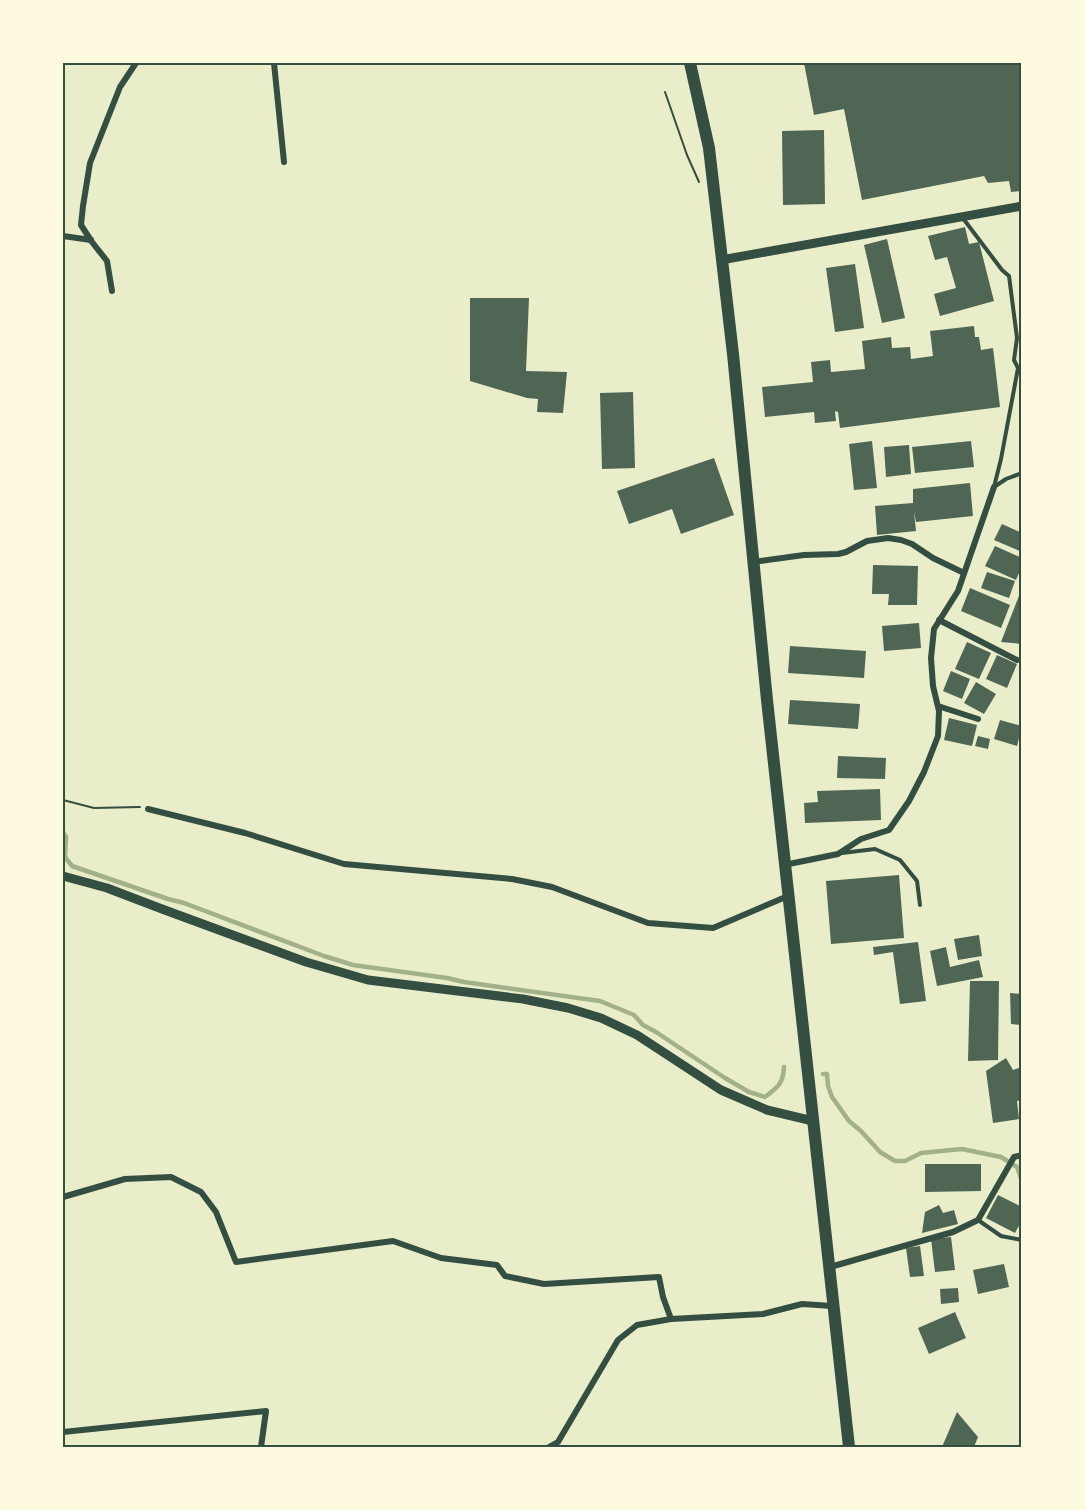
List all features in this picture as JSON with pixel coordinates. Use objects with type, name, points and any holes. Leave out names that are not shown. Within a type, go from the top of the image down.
[{"type":"highway","points":[[690,63],[709,148],[733,354],[784,865],[849,1447]]},
{"type":"street","points":[[112,291],[107,261],[81,225],[82,206],[90,163],[120,87],[136,63]]},
{"type":"street","points":[[274,63],[284,162]]},
{"type":"street","points":[[721,260],[1022,206]]},
{"type":"street","points":[[63,236],[91,240]]},
{"type":"street","points":[[784,865],[836,854],[861,839],[889,830],[909,801],[924,772],[938,736],[939,711],[933,686],[931,658],[934,629],[958,591],[994,487]]},
{"type":"street","points":[[753,562],[804,555],[838,554],[867,541],[888,538],[912,544],[933,558],[964,573]]},
{"type":"street","points":[[939,620],[1017,660]]},
{"type":"street","points":[[938,706],[978,719]]},
{"type":"street","points":[[148,808],[245,833],[344,864],[512,879],[552,887],[648,923],[713,928],[789,896]]},
{"type":"street","points":[[63,876],[107,888],[306,962],[368,980],[523,999],[568,1008],[601,1018],[637,1035],[721,1090],[767,1110],[813,1121]]},
{"type":"street","points":[[829,1267],[953,1232],[978,1220],[1014,1157],[1022,1155]]},
{"type":"street","points":[[63,1197],[125,1179],[171,1176],[201,1192],[216,1212],[236,1262],[393,1241],[441,1258],[497,1265],[505,1276],[544,1284],[659,1277],[671,1319]]},
{"type":"street","points":[[549,1447],[558,1442],[618,1340],[638,1325],[671,1319],[763,1314],[802,1304],[832,1306]]},
{"type":"street","points":[[63,1432],[266,1411],[261,1447]]},
{"type":"lane","points":[[962,217],[1009,276],[1017,338],[1014,360],[1018,369],[994,487]]},
{"type":"lane","points":[[994,487],[1005,479],[1022,473]]},
{"type":"lane","points":[[836,854],[875,849],[900,860],[917,881],[920,905]]},
{"type":"lane","points":[[978,1220],[1001,1236],[1022,1240]]},
{"type":"path","points":[[665,92],[687,155],[700,184]]},
{"type":"path","points":[[63,801],[94,808],[148,808]]},
{"type":"building","points":[[804,63],[1022,63],[1022,191],[1011,192],[1009,181],[988,183],[984,176],[862,200],[844,109],[814,115]]},
{"type":"building","points":[[824,130],[825,204],[783,205],[782,131]]},
{"type":"building","points":[[965,227],[969,244],[979,242],[994,301],[940,316],[934,294],[956,288],[947,257],[935,260],[928,236]]},
{"type":"building","points":[[887,239],[905,318],[882,323],[864,245]]},
{"type":"building","points":[[855,264],[864,328],[835,332],[826,268]]},
{"type":"building","points":[[470,298],[529,298],[526,371],[567,372],[563,413],[537,412],[538,399],[527,398],[470,381]]},
{"type":"building","points":[[974,326],[975,337],[979,337],[981,350],[993,348],[1000,407],[840,428],[838,412],[835,411],[836,421],[815,423],[814,412],[765,417],[762,387],[813,382],[811,362],[830,360],[831,372],[865,369],[862,341],[891,337],[892,348],[910,347],[911,359],[933,356],[930,331]]},
{"type":"building","points":[[633,392],[635,468],[602,469],[600,393]]},
{"type":"building","points":[[872,441],[877,488],[854,490],[849,444]]},
{"type":"building","points":[[971,441],[974,467],[915,473],[912,447]]},
{"type":"building","points":[[909,445],[911,474],[886,477],[884,447]]},
{"type":"building","points":[[714,458],[734,515],[681,534],[672,509],[629,524],[617,491]]},
{"type":"building","points":[[970,483],[973,516],[916,522],[914,512],[916,531],[877,535],[875,506],[913,503],[913,489]]},
{"type":"building","points":[[1002,524],[1022,533],[1022,552],[994,540]]},
{"type":"building","points":[[995,546],[1022,558],[1022,566],[1016,580],[985,566]]},
{"type":"building","points":[[873,565],[918,566],[917,605],[888,605],[889,594],[872,594]]},
{"type":"building","points":[[987,572],[1015,581],[1009,598],[981,588]]},
{"type":"building","points":[[970,588],[1010,605],[1001,628],[961,611]]},
{"type":"building","points":[[1022,588],[1022,644],[1001,642]]},
{"type":"building","points":[[919,623],[921,648],[884,651],[882,626]]},
{"type":"building","points":[[967,642],[991,653],[979,679],[955,669]]},
{"type":"building","points":[[790,646],[866,651],[864,678],[788,673]]},
{"type":"building","points":[[997,655],[1017,664],[1007,688],[986,679]]},
{"type":"building","points":[[951,671],[970,679],[962,699],[943,691]]},
{"type":"building","points":[[976,682],[996,694],[984,714],[964,703]]},
{"type":"building","points":[[790,700],[860,704],[858,729],[788,724]]},
{"type":"building","points":[[949,718],[977,725],[972,746],[944,740]]},
{"type":"building","points":[[1000,720],[1022,726],[1017,746],[994,739]]},
{"type":"building","points":[[978,736],[990,739],[988,749],[975,746]]},
{"type":"building","points":[[838,756],[886,758],[885,779],[837,778]]},
{"type":"building","points":[[880,789],[881,820],[805,823],[804,803],[818,802],[817,791]]},
{"type":"building","points":[[899,875],[904,938],[831,944],[826,881]]},
{"type":"building","points":[[979,935],[982,956],[958,960],[954,939]]},
{"type":"building","points":[[918,942],[926,1001],[900,1004],[893,952],[874,955],[873,947]]},
{"type":"building","points":[[946,947],[950,967],[979,960],[983,977],[937,986],[930,951]]},
{"type":"building","points":[[970,981],[999,981],[998,1060],[968,1061]]},
{"type":"building","points":[[1010,993],[1022,994],[1022,1025],[1011,1024]]},
{"type":"building","points":[[1006,1058],[1013,1070],[1022,1067],[1022,1100],[1017,1101],[1019,1119],[993,1123],[986,1071]]},
{"type":"building","points":[[925,1164],[981,1164],[981,1191],[925,1192]]},
{"type":"building","points":[[998,1195],[1022,1207],[1022,1220],[1015,1233],[986,1218]]},
{"type":"building","points":[[939,1205],[943,1213],[954,1210],[958,1224],[922,1233],[925,1212]]},
{"type":"building","points":[[951,1237],[955,1270],[935,1272],[931,1239]]},
{"type":"building","points":[[920,1246],[924,1276],[910,1277],[906,1248]]},
{"type":"building","points":[[1004,1264],[1009,1287],[978,1294],[973,1270]]},
{"type":"building","points":[[958,1288],[959,1302],[941,1304],[940,1289]]},
{"type":"building","points":[[955,1312],[966,1338],[929,1354],[918,1328]]},
{"type":"building","points":[[957,1412],[978,1437],[974,1447],[942,1447]]},
{"type":"waterway","points":[[63,832],[66,837],[65,857],[72,866],[184,903],[324,956],[353,965],[600,1001],[634,1015],[643,1025],[725,1078],[749,1092],[765,1097],[779,1085],[784,1067]]},
{"type":"waterway","points":[[823,1074],[827,1074],[832,1097],[849,1121],[880,1152],[895,1161],[905,1161],[921,1153],[962,1149],[1001,1157],[1017,1167],[1022,1181]]}]
